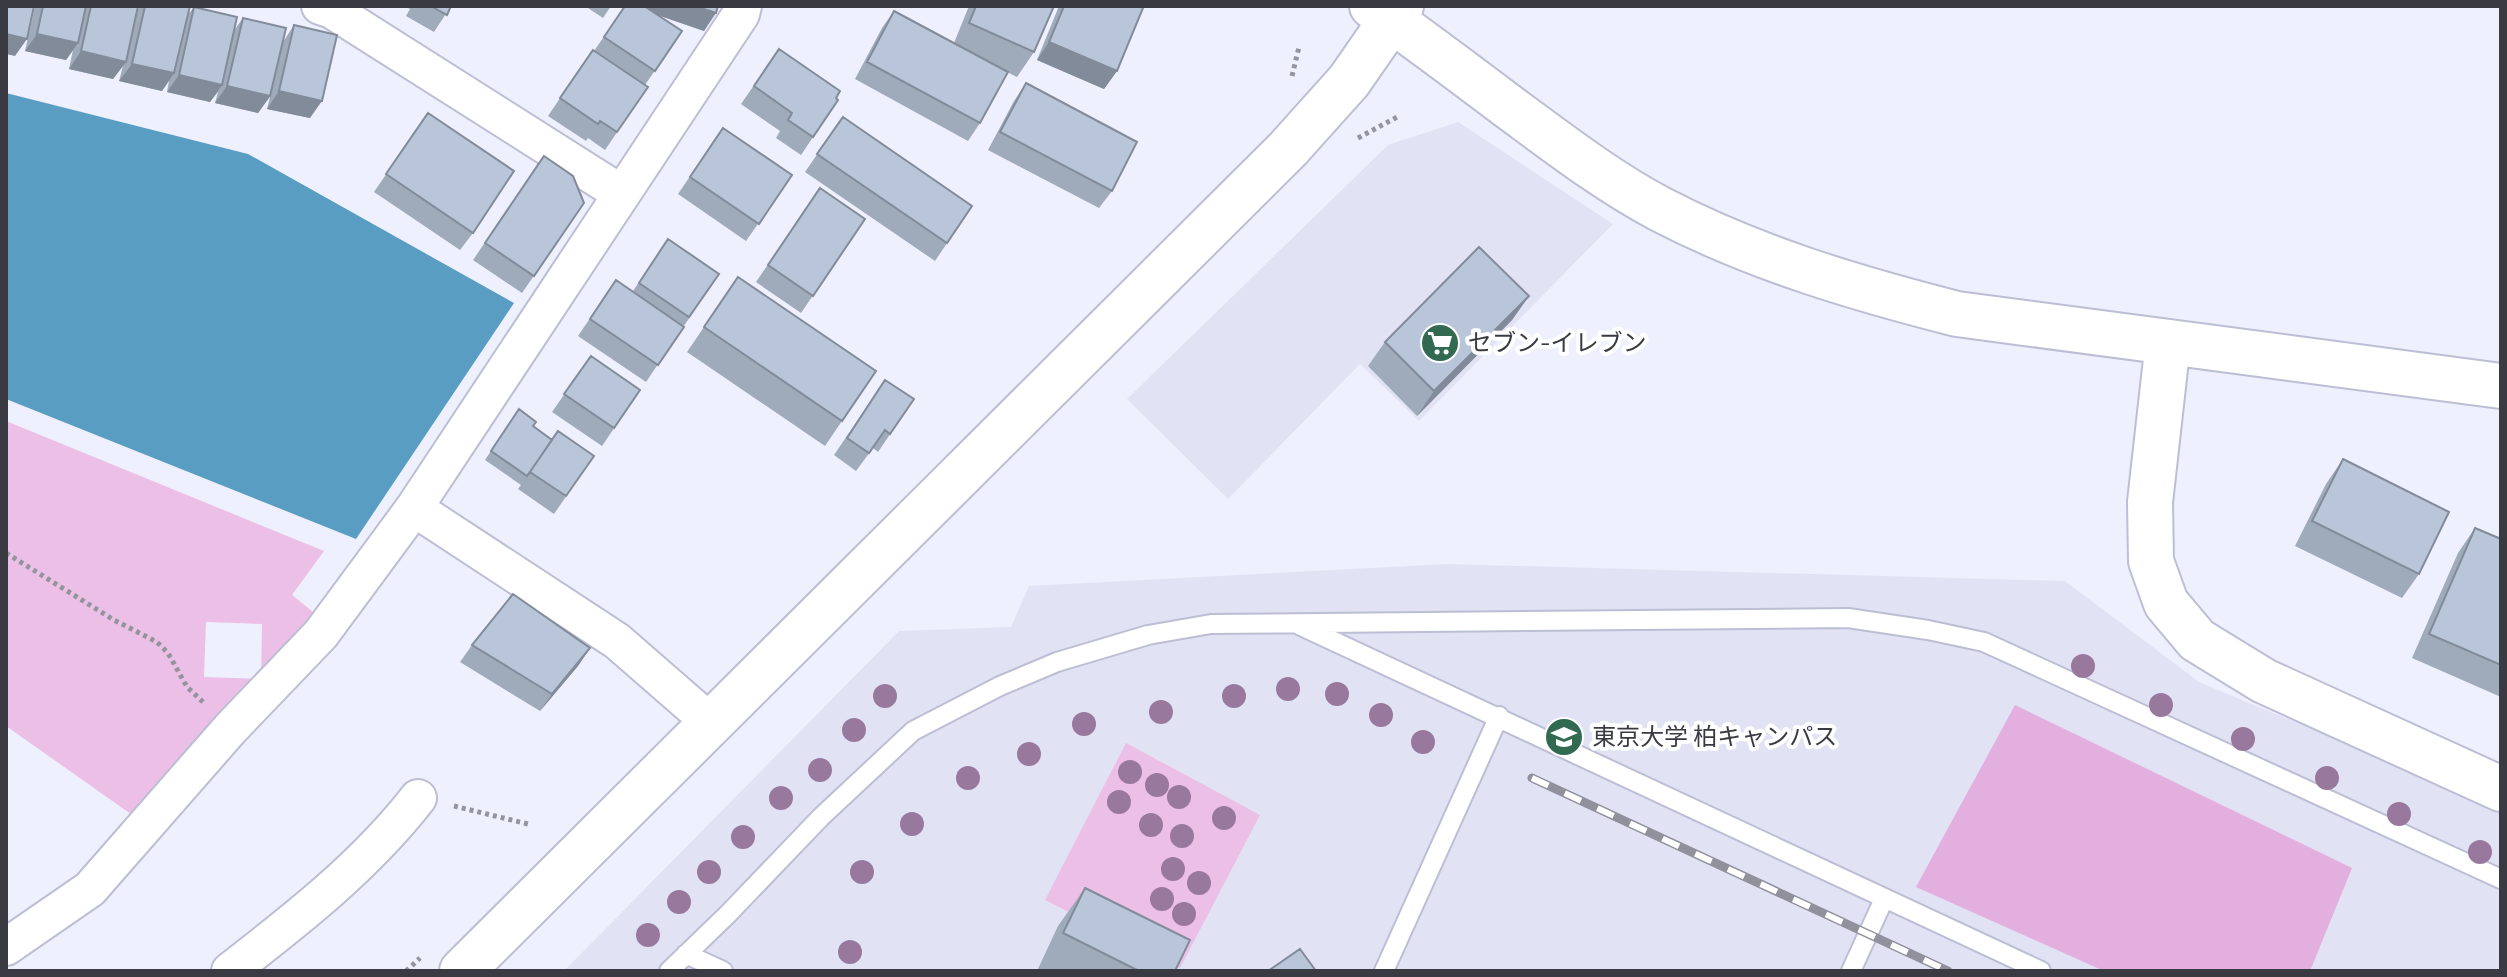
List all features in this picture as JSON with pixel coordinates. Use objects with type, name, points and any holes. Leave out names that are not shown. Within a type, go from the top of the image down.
[{"type":"street","points":[[320,6],[332,10],[622,194]]},
{"type":"street","points":[[6,947],[90,889],[230,729],[321,634],[414,508],[741,14],[743,6]]},
{"type":"street","points":[[462,971],[1288,149],[1349,81],[1388,11],[1601,173],[1660,209],[1802,271],[1957,314],[2501,386]]},
{"type":"street","points":[[2168,342],[2150,502],[2151,561],[2166,603],[2197,640],[2264,681],[2501,789]]},
{"type":"street","points":[[414,508],[617,641],[710,722]]},
{"type":"street","points":[[230,971],[303,915],[391,832],[418,798]]},
{"type":"lane","points":[[669,971],[821,817],[913,731],[1000,686],[1057,662],[1148,635],[1211,624],[1848,618],[1928,630],[1984,642],[2501,879]]},
{"type":"lane","points":[[1293,622],[2041,971]]},
{"type":"lane","points":[[1384,971],[1499,716]]},
{"type":"lane","points":[[1851,971],[1884,899]]},
{"type":"lane","points":[[686,954],[723,971]]},
{"type":"path","points":[[6,553],[114,620],[157,642],[168,653],[187,687],[230,729]]},
{"type":"path","points":[[418,798],[528,824]]},
{"type":"shaded area","points":[[1458,122],[1613,224],[1419,421],[1360,364],[1228,499],[1127,399],[1388,145]]},
{"type":"shaded area","points":[[6,421],[324,551],[292,595],[318,616],[261,679],[135,817],[6,726]],"holes":[[[206,622],[262,624],[261,679],[204,677]]]},
{"type":"shaded area","name":"東京大学 柏キャンパス","points":[[1447,564],[2065,581],[2199,682],[2501,808],[2501,971],[564,971],[899,631],[1011,627],[1029,586]]},
{"type":"shaded area","points":[[2015,705],[2352,868],[2310,971],[2104,971],[1916,887]]},
{"type":"shaded area","points":[[1126,743],[1260,815],[1180,968],[1045,900]]},
{"type":"water","points":[[6,93],[248,154],[514,303],[356,539],[6,399]]},
{"type":"building","points":[[6,6],[34,6],[27,39],[6,34]]},
{"type":"building","points":[[43,6],[86,6],[78,43],[37,34]]},
{"type":"building","points":[[91,6],[138,6],[126,62],[81,51]]},
{"type":"building","points":[[145,6],[190,6],[174,73],[132,64]]},
{"type":"building","points":[[431,6],[451,6],[447,15]]},
{"type":"building","points":[[625,6],[644,6],[682,31],[655,71],[604,37]]},
{"type":"building","points":[[695,6],[718,6],[716,13]]},
{"type":"building","points":[[976,6],[1054,6],[1034,52],[969,23]]},
{"type":"building","points":[[1064,6],[1143,8],[1117,71],[1049,42]]},
{"type":"building","points":[[194,7],[237,17],[222,85],[179,75]]},
{"type":"building","points":[[894,11],[1008,72],[980,123],[867,62]]},
{"type":"building","points":[[243,18],[286,28],[270,96],[227,86]]},
{"type":"building","points":[[294,25],[337,35],[322,101],[279,91]]},
{"type":"building","points":[[779,49],[840,91],[838,100],[813,137],[788,120],[792,113],[754,86]]},
{"type":"building","points":[[593,50],[648,87],[617,132],[600,121],[598,124],[560,98]]},
{"type":"building","points":[[1026,83],[1137,142],[1112,191],[1000,132]]},
{"type":"building","points":[[428,113],[514,171],[473,233],[386,174]]},
{"type":"building","points":[[843,117],[972,206],[947,243],[817,154]]},
{"type":"building","points":[[723,128],[792,175],[759,224],[690,177]]},
{"type":"building","points":[[544,156],[573,176],[584,203],[534,276],[485,243]]},
{"type":"building","points":[[820,188],[865,219],[813,296],[768,265]]},
{"type":"building","points":[[668,239],[719,274],[689,317],[639,283]]},
{"type":"building","name":"セブン-イレブン","points":[[1479,247],[1529,296],[1434,391],[1385,342]]},
{"type":"building","points":[[738,277],[876,371],[842,421],[704,327]]},
{"type":"building","points":[[616,280],[684,327],[658,365],[590,319]]},
{"type":"building","points":[[591,356],[640,390],[614,428],[564,394]]},
{"type":"building","points":[[885,380],[914,399],[890,434],[885,430],[869,453],[847,438]]},
{"type":"building","points":[[519,409],[536,422],[533,426],[552,440],[527,476],[491,451]]},
{"type":"building","points":[[558,431],[594,456],[566,496],[530,472]]},
{"type":"building","points":[[2343,459],[2449,512],[2419,574],[2312,521]]},
{"type":"building","points":[[2475,528],[2501,539],[2501,665],[2429,634]]},
{"type":"building","points":[[513,594],[590,648],[552,694],[472,645]]},
{"type":"building","points":[[1085,888],[1190,940],[1175,971],[1139,971],[1063,933]]},
{"type":"building","points":[[1300,949],[1316,971],[1268,971]]},
{"type":"railway","points":[[1532,778],[1948,971]]},
{"type":"place","name":"セブン-イレブン","points":[[1440,343]]},
{"type":"place","name":"東京大学 柏キャンパス","points":[[1564,737]]}]
